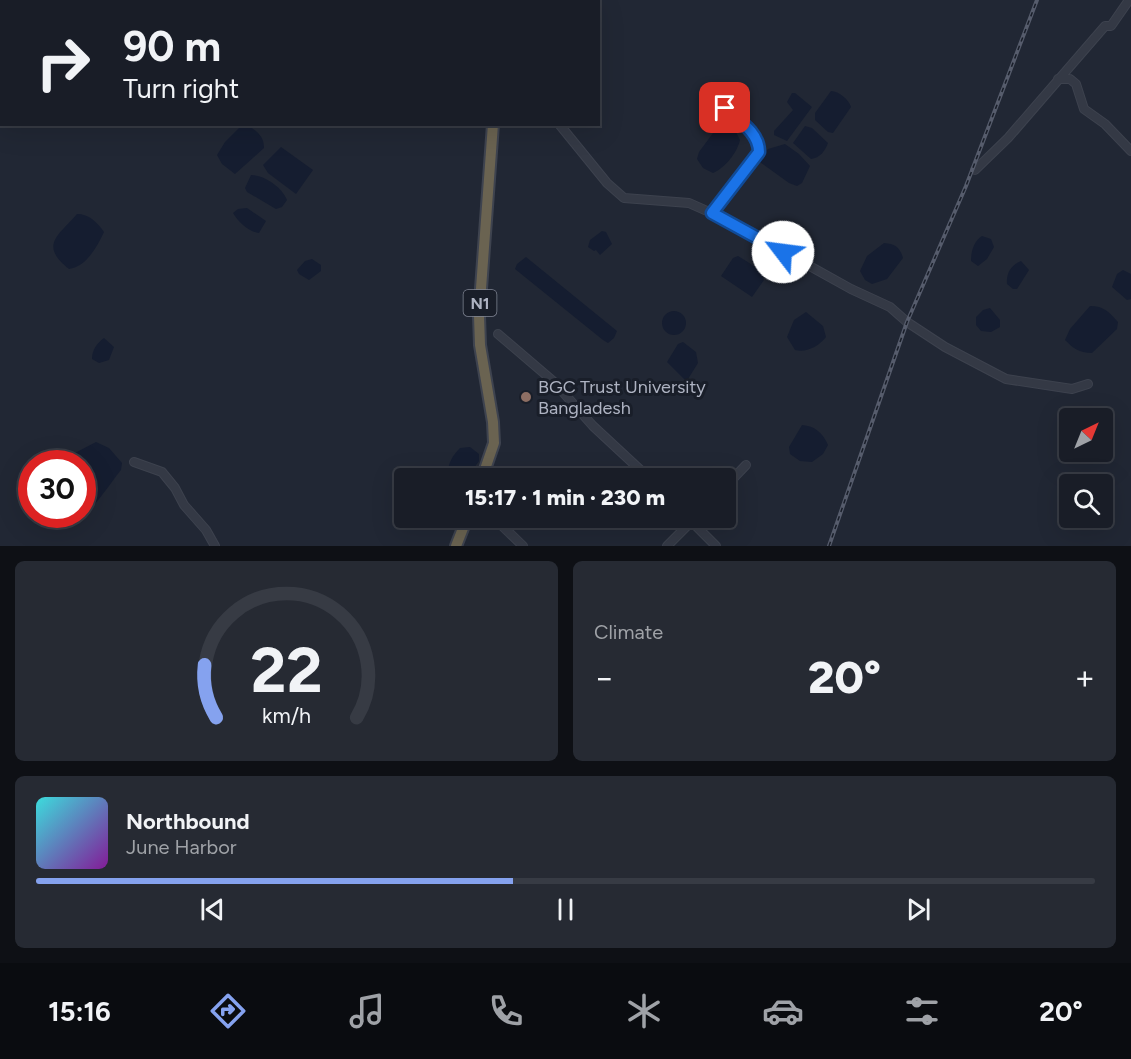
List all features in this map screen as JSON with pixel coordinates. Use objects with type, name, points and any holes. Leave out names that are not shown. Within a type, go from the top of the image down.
[{"type":"highway","name":"N1","points":[[485,468],[494,442],[478,316],[493,126]]},
{"type":"highway","points":[[456,546],[463,528]]},
{"type":"street","points":[[975,170],[1008,138],[1105,26],[1111,26],[1129,0]]},
{"type":"street","points":[[1058,79],[1070,79],[1076,84],[1084,109],[1105,124],[1131,151]]},
{"type":"street","points":[[712,213],[759,152],[759,143],[754,134],[725,108]]},
{"type":"street","points":[[561,126],[607,183],[624,198],[689,203],[712,213],[851,290],[890,307],[945,347],[1006,379],[1072,389],[1088,384]]},
{"type":"street","points":[[498,334],[553,381],[594,426],[638,468]]},
{"type":"street","points":[[134,462],[162,472],[175,488],[184,505],[206,530],[215,546]]},
{"type":"street","points":[[736,476],[746,465]]},
{"type":"street","points":[[504,528],[523,546]]},
{"type":"street","points":[[667,546],[684,528]]},
{"type":"street","points":[[700,528],[716,546]]},
{"type":"water","points":[[831,91],[843,96],[851,107],[833,133],[828,132],[815,120],[815,113]]},
{"type":"water","points":[[792,93],[812,107],[787,141],[774,135],[774,131],[793,110],[787,102]]},
{"type":"water","points":[[726,124],[735,130],[740,140],[730,160],[713,173],[703,168],[697,159],[699,152],[719,125]]},
{"type":"water","points":[[241,126],[249,126],[263,140],[264,148],[235,174],[222,164],[217,155],[225,142]]},
{"type":"water","points":[[805,126],[812,128],[828,143],[822,154],[811,159],[793,143]]},
{"type":"water","points":[[785,144],[810,166],[802,183],[797,186],[789,183],[757,160],[768,149]]},
{"type":"water","points":[[281,147],[313,170],[296,194],[268,173],[263,165]]},
{"type":"water","points":[[251,175],[267,179],[277,186],[287,200],[282,207],[276,209],[247,192],[245,188]]},
{"type":"water","points":[[247,208],[266,221],[259,233],[244,226],[233,213],[238,209]]},
{"type":"water","points":[[77,214],[92,219],[104,232],[86,260],[69,269],[60,261],[53,247],[58,235]]},
{"type":"water","points":[[602,231],[606,232],[612,244],[600,255],[596,250],[588,247],[590,240]]},
{"type":"water","points":[[982,236],[991,239],[994,247],[987,259],[978,266],[971,261],[975,243]]},
{"type":"water","points":[[884,243],[897,247],[903,258],[887,279],[872,284],[865,280],[860,271],[867,256]]},
{"type":"water","points":[[738,256],[757,269],[764,280],[752,297],[721,276],[733,258]]},
{"type":"water","points":[[526,257],[617,331],[614,338],[608,343],[603,340],[515,269],[517,264]]},
{"type":"water","points":[[312,259],[321,265],[321,271],[309,280],[297,270],[305,261]]},
{"type":"water","points":[[1021,261],[1029,270],[1017,289],[1013,289],[1007,284],[1007,276],[1012,267]]},
{"type":"water","points":[[1123,270],[1131,274],[1131,299],[1127,300],[1112,287],[1117,274]]},
{"type":"water","points":[[1090,306],[1106,310],[1118,322],[1117,329],[1092,353],[1077,350],[1065,340],[1070,329]]},
{"type":"water","points":[[990,308],[1000,320],[1000,327],[991,332],[981,331],[976,325],[976,317],[983,310]]},
{"type":"water","points":[[674,311],[682,315],[686,323],[682,331],[674,335],[666,331],[662,323],[666,315]]},
{"type":"water","points":[[806,312],[823,326],[826,337],[812,348],[795,350],[787,337],[794,320]]},
{"type":"water","points":[[104,338],[114,347],[109,360],[99,363],[92,359],[92,356],[95,347]]},
{"type":"water","points":[[683,342],[696,352],[698,363],[688,379],[684,379],[667,362],[678,344]]},
{"type":"water","points":[[802,425],[818,431],[828,445],[823,454],[812,462],[800,461],[790,454],[789,447]]},
{"type":"water","points":[[96,442],[109,448],[122,463],[121,470],[96,502],[96,450],[81,450]]},
{"type":"water","points":[[470,447],[479,454],[479,461],[474,468],[449,468],[453,456],[460,448]]},
{"type":"railway","points":[[829,546],[907,322],[966,186],[1037,0]]},
{"type":"place","name":"BGC Trust University Bangladesh","points":[[526,397]]},
{"type":"route","points":[[725,108],[754,134],[759,143],[759,152],[712,213],[783,252]]}]
